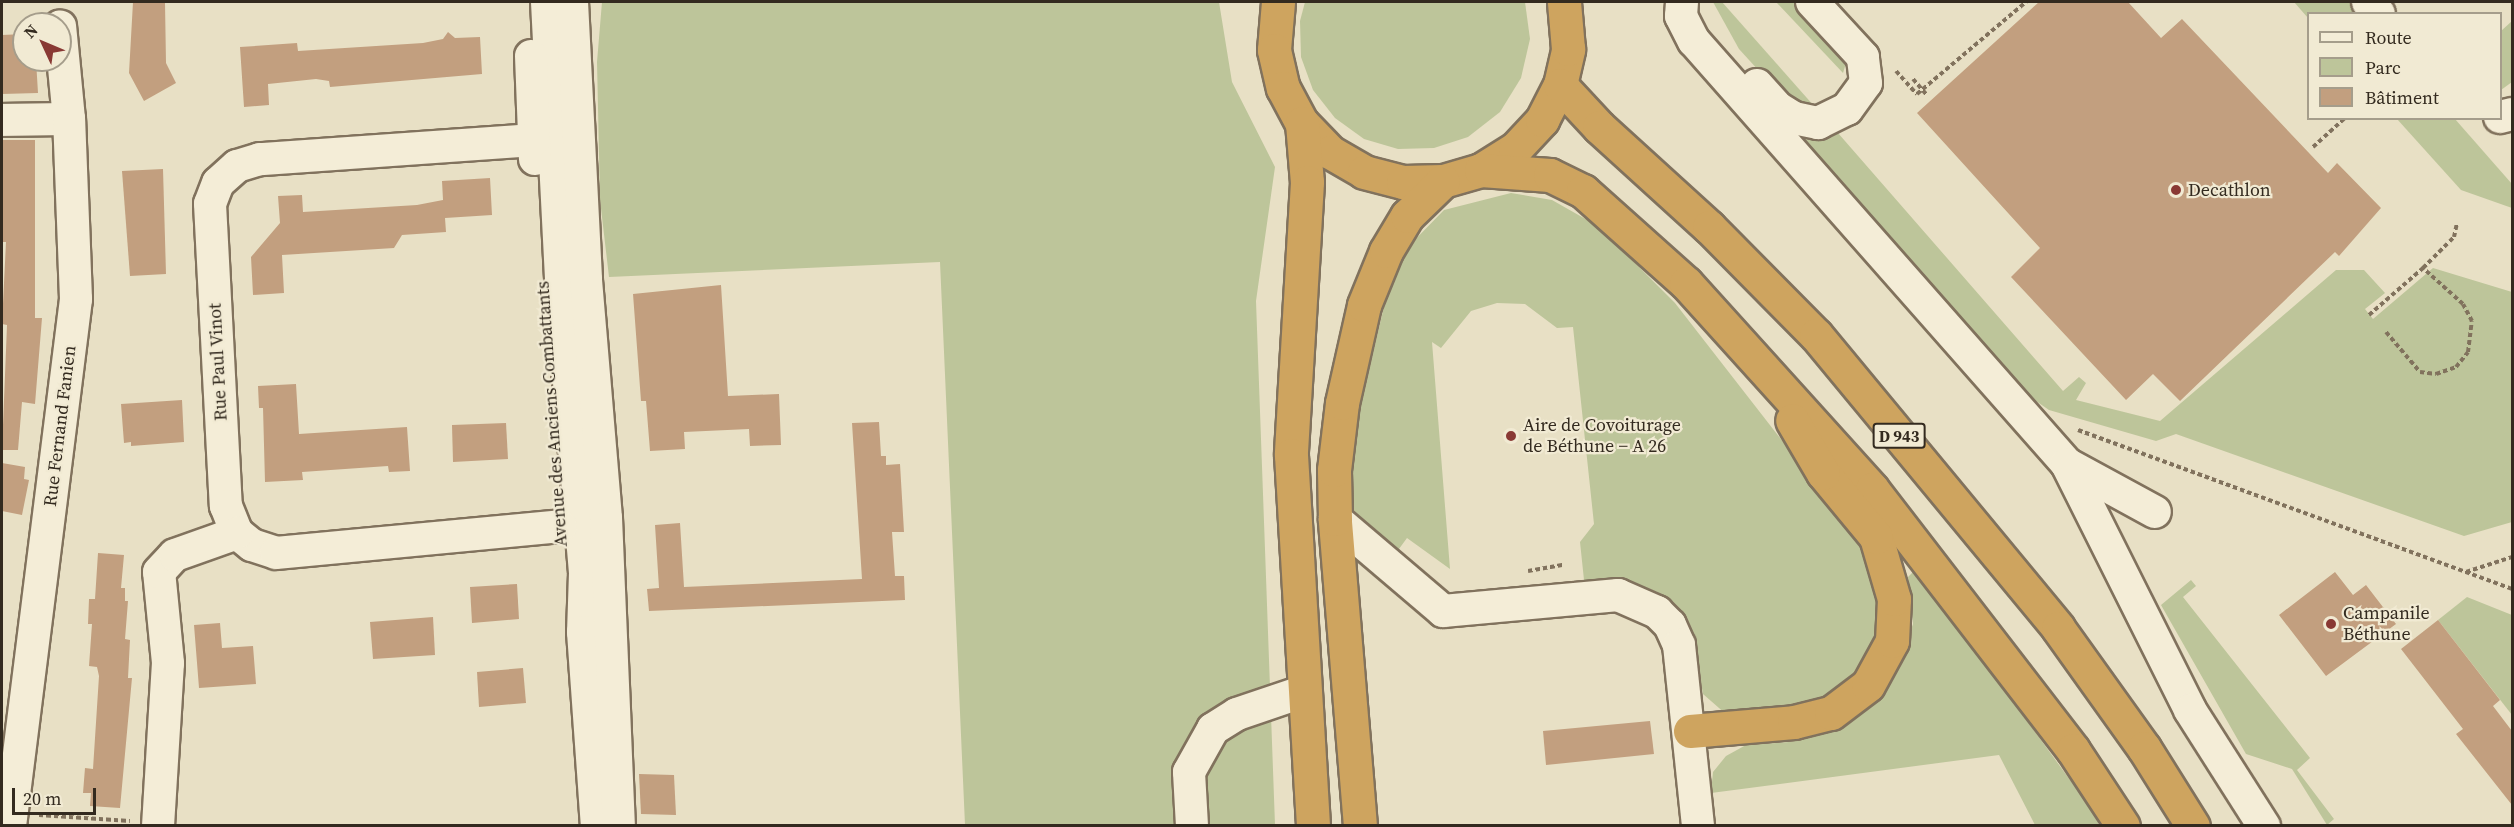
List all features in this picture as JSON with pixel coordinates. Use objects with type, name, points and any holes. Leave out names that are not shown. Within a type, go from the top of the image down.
[{"type":"highway","points":[[1278,2],[1274,50],[1283,88],[1302,123],[1330,152],[1364,172],[1403,182],[1443,182],[1481,170],[1515,149],[1542,120],[1560,85],[1568,50],[1564,2]]},
{"type":"highway","name":"D 943","points":[[1560,85],[1816,335],[2058,628],[2144,748],[2193,825]]},
{"type":"highway","points":[[1302,123],[1307,182],[1291,455],[1313,825]]},
{"type":"highway","name":"D 943","points":[[1481,170],[1550,175],[1583,191],[1686,283],[1753,354],[1872,489],[1976,620],[2073,750],[2123,825]]},
{"type":"highway","points":[[1360,825],[1335,519],[1334,470],[1342,403],[1364,305],[1386,251],[1407,216],[1443,182]]},
{"type":"highway","points":[[1690,731],[1794,722],[1831,713],[1868,685],[1892,641],[1894,600],[1889,571],[1876,537],[1823,472],[1753,354]]},
{"type":"street","name":"Avenue des Anciens Combattants","points":[[530,2],[534,140],[550,412],[561,526],[578,825]]},
{"type":"street","points":[[547,2],[562,299],[585,573],[583,632],[597,825]]},
{"type":"street","points":[[572,2],[586,280],[606,518],[619,825]]},
{"type":"street","points":[[1682,2],[1682,16],[1694,41],[2067,464],[2190,710],[2264,825]]},
{"type":"street","points":[[1694,41],[1731,56],[1778,108],[1794,118],[1818,123],[1847,109],[1866,83],[1863,57],[1812,2]]},
{"type":"street","name":"Rue Fernand Fanien","points":[[24,820],[7,791],[76,299],[69,120],[64,72]]},
{"type":"street","points":[[2,120],[69,120]]},
{"type":"street","name":"Rue Paul Vinot","points":[[237,533],[226,506],[210,204],[219,183],[237,165],[260,159],[534,140]]},
{"type":"street","points":[[2067,464],[2155,512]]},
{"type":"street","points":[[1335,519],[1443,611],[1618,595],[1657,612],[1670,626],[1679,645],[1690,731],[1698,825]]},
{"type":"street","points":[[158,824],[168,663],[159,572],[175,555],[237,533],[252,545],[276,553],[561,526]]},
{"type":"street","points":[[1192,825],[1189,772],[1213,729],[1237,714],[1305,691]]},
{"type":"path","points":[[1890,64],[1917,94],[2026,2]]},
{"type":"path","points":[[1913,79],[1926,94]]},
{"type":"path","points":[[2313,147],[2343,120]]},
{"type":"path","points":[[2369,315],[2423,268],[2454,237],[2457,223]]},
{"type":"path","points":[[2386,332],[2420,372],[2436,374],[2456,367],[2468,352],[2472,321],[2463,304],[2423,268]]},
{"type":"path","points":[[2073,429],[2512,589]]},
{"type":"path","points":[[2465,572],[2512,557]]},
{"type":"path","points":[[24,820],[158,824]]},
{"type":"green space","points":[[602,2],[1219,2],[1232,82],[1275,167],[1256,301],[1275,825],[965,825],[940,262],[609,277],[600,200],[597,62]]},
{"type":"green space","points":[[1305,2],[1525,2],[1530,39],[1521,78],[1500,112],[1468,137],[1434,148],[1398,149],[1364,139],[1335,118],[1313,90],[1301,57],[1300,21]]},
{"type":"green space","points":[[1713,2],[1722,2],[1814,106],[1781,95],[1739,49]]},
{"type":"green space","points":[[1776,2],[1795,2],[1842,54],[1846,63],[1843,73]]},
{"type":"green space","points":[[2294,2],[2348,2],[2359,12],[2307,12],[2307,17]]},
{"type":"green space","points":[[2512,21],[2512,82],[2502,89],[2502,30]]},
{"type":"green space","points":[[2398,120],[2456,120],[2512,184],[2512,208],[2461,190]]},
{"type":"green space","points":[[1790,127],[1814,135],[1838,133],[2063,391],[2079,377],[2086,383],[2076,400],[2160,421],[2336,270],[2364,270],[2385,293],[2365,309],[2373,319],[2433,268],[2512,292],[2512,522],[2464,536],[2176,434],[2156,441],[2049,410],[2023,392]]},
{"type":"green space","points":[[1511,193],[1552,200],[1589,221],[1675,303],[1868,551],[1885,620],[1851,684],[1822,703],[1727,715],[1703,694],[1693,640],[1680,618],[1657,592],[1630,581],[1584,580],[1580,542],[1594,524],[1573,327],[1557,328],[1525,304],[1497,303],[1471,311],[1441,348],[1432,342],[1450,569],[1407,538],[1396,553],[1357,521],[1347,504],[1346,467],[1391,277],[1404,251],[1444,210]]},
{"type":"green space","points":[[1916,569],[2100,821],[2097,825],[2035,825],[1999,755],[1711,793],[1713,772],[1726,756],[1746,745],[1789,742],[1829,732],[1869,705],[1905,646],[1913,624],[1908,577]]},
{"type":"green space","points":[[2191,580],[2196,586],[2183,597],[2310,758],[2297,770],[2334,819],[2327,825],[2292,769],[2246,754],[2161,605]]},
{"type":"green space","points":[[2467,597],[2512,615],[2512,715],[2438,620]]},
{"type":"building","points":[[133,2],[165,3],[166,63],[176,83],[144,101],[129,73]]},
{"type":"building","name":"Decathlon","points":[[2039,2],[2128,2],[2161,38],[2182,19],[2328,173],[2337,163],[2381,208],[2339,256],[2335,252],[2180,401],[2153,374],[2126,400],[2011,277],[2040,248],[1917,113]]},
{"type":"building","points":[[448,32],[455,38],[480,37],[482,74],[330,87],[329,81],[316,79],[268,84],[269,105],[244,107],[240,47],[297,43],[298,51],[423,43],[443,39]]},
{"type":"building","points":[[2,35],[12,35],[12,72],[37,72],[38,93],[2,94]]},
{"type":"building","points":[[2,140],[35,140],[35,318],[42,318],[35,404],[22,402],[18,450],[2,450],[7,325],[2,324],[6,242],[2,242]]},
{"type":"building","points":[[163,169],[166,274],[130,276],[122,171]]},
{"type":"building","points":[[490,178],[492,215],[445,218],[446,232],[402,235],[394,248],[282,255],[284,293],[253,295],[251,257],[280,223],[278,196],[302,195],[303,212],[417,205],[443,200],[442,181]]},
{"type":"building","points":[[721,285],[728,396],[779,394],[781,445],[750,446],[749,429],[684,432],[685,449],[650,451],[646,401],[641,401],[633,294]]},
{"type":"building","points":[[296,384],[299,434],[407,427],[410,471],[389,472],[388,466],[302,472],[303,480],[265,482],[263,408],[259,408],[258,386]]},
{"type":"building","points":[[182,400],[184,442],[131,446],[131,442],[124,443],[121,404]]},
{"type":"building","points":[[879,422],[881,456],[886,456],[886,465],[900,464],[904,532],[892,532],[895,576],[904,576],[905,600],[649,611],[647,589],[659,588],[655,525],[680,523],[684,587],[862,579],[852,423]]},
{"type":"building","points":[[506,423],[508,459],[453,462],[452,425]]},
{"type":"building","points":[[2,463],[25,467],[24,479],[29,480],[22,515],[2,511]]},
{"type":"building","points":[[98,553],[124,555],[121,588],[125,588],[125,601],[128,601],[125,639],[130,640],[128,678],[132,678],[120,808],[90,806],[91,793],[83,793],[85,768],[93,769],[99,676],[97,667],[89,666],[92,624],[88,624],[89,599],[95,599]]},
{"type":"building","name":"Campanile Béthune","points":[[2335,572],[2353,595],[2366,585],[2396,624],[2326,676],[2279,615]]},
{"type":"building","points":[[517,584],[519,619],[472,623],[470,587]]},
{"type":"building","points":[[433,617],[435,655],[373,659],[370,622]]},
{"type":"building","points":[[2438,620],[2500,700],[2493,706],[2512,731],[2512,805],[2456,734],[2463,729],[2401,649]]},
{"type":"building","points":[[220,623],[222,648],[253,646],[256,684],[199,688],[194,625]]},
{"type":"building","points":[[523,668],[526,703],[479,707],[477,672]]},
{"type":"building","points":[[1650,721],[1654,754],[1546,765],[1543,731]]},
{"type":"building","points":[[639,774],[674,775],[676,815],[641,814]]},
{"type":"place","name":"Decathlon","points":[[2176,190]]},
{"type":"place","name":"Aire de Covoiturage de Béthune − A 26","points":[[1511,436]]},
{"type":"place","name":"Campanile Béthune","points":[[2331,624]]}]
